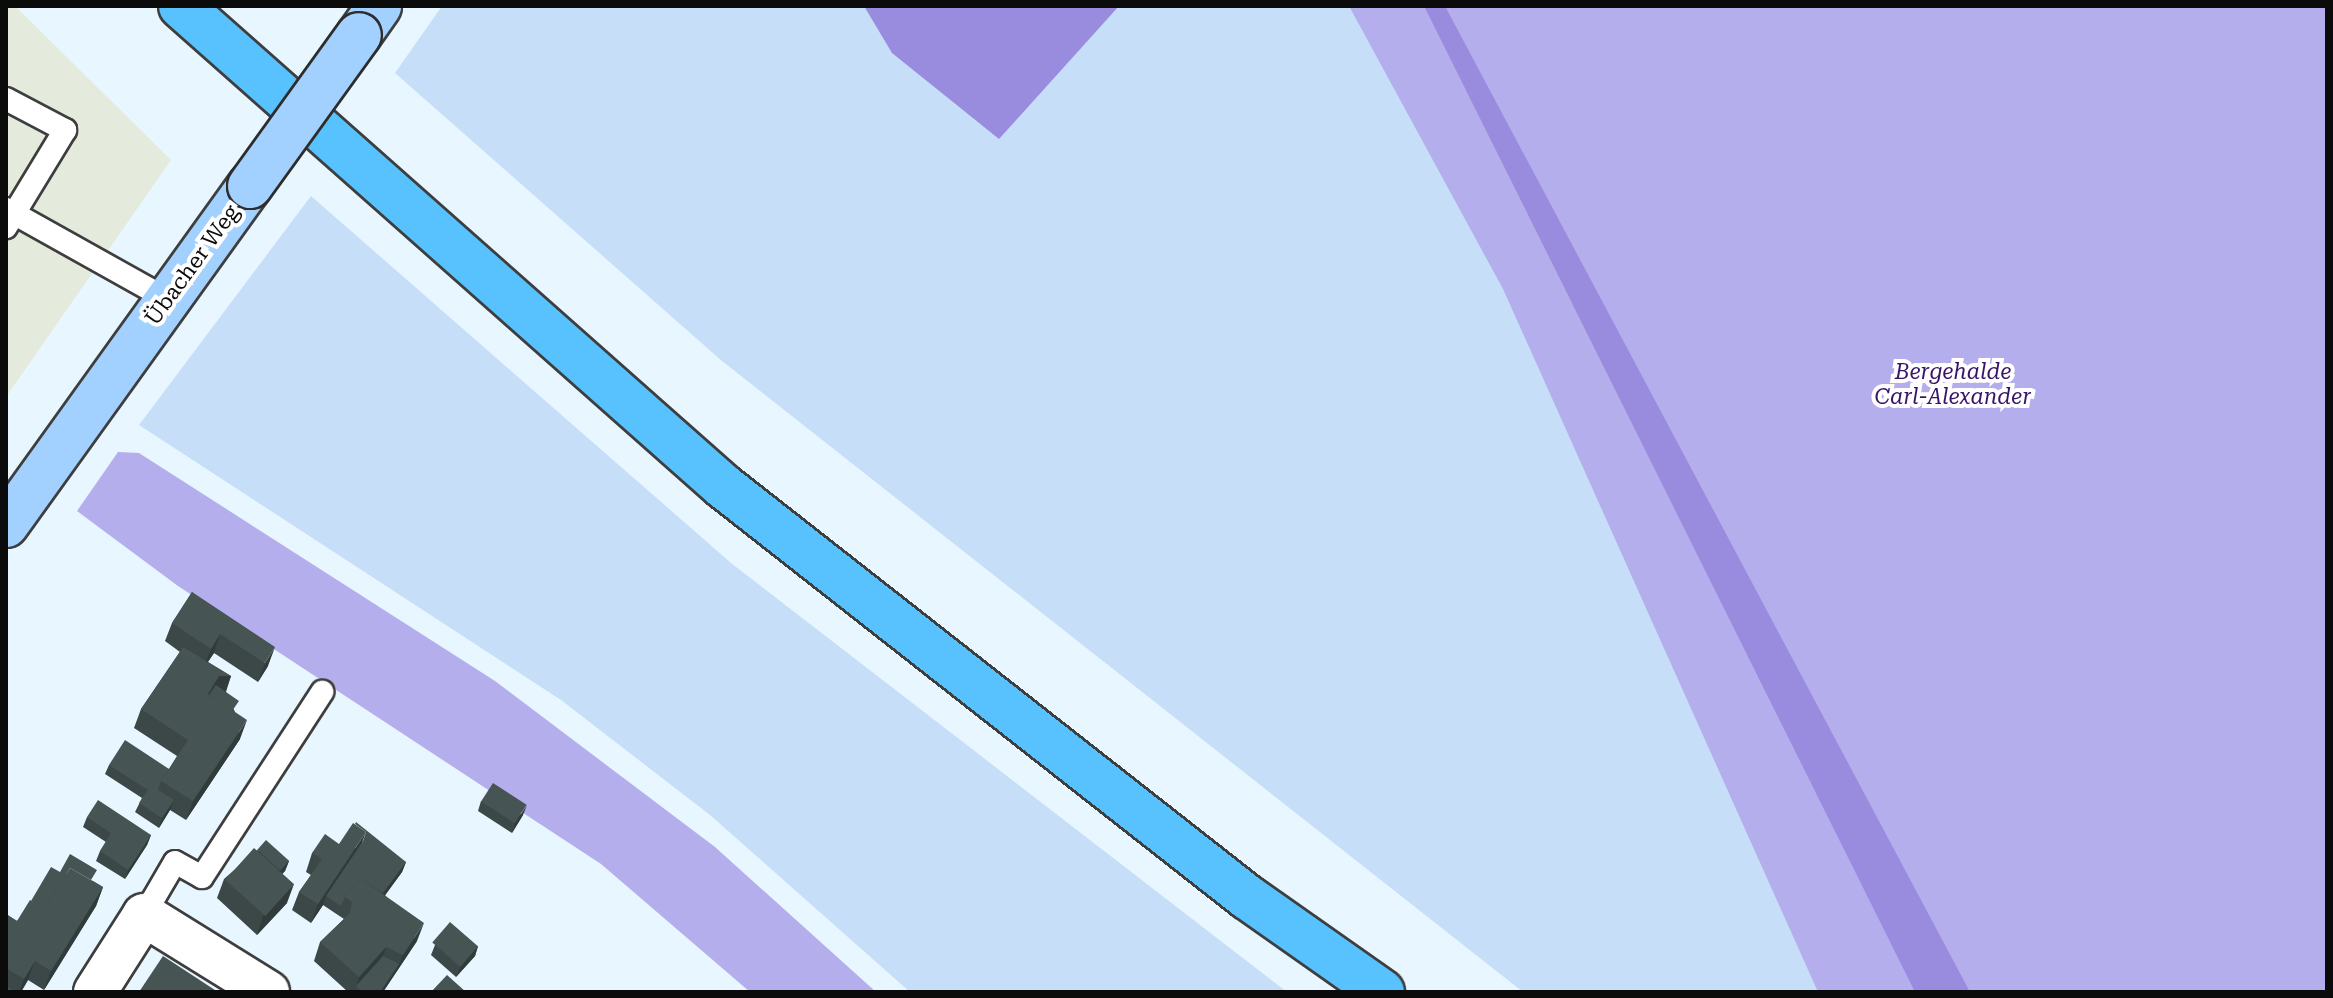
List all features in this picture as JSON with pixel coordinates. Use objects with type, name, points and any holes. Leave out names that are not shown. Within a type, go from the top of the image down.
[{"type":"main road","points":[[181,6],[723,486],[1247,897],[1382,992]]},
{"type":"street","name":"Übacher Weg","points":[[6,525],[369,21]]},
{"type":"street","points":[[95,992],[144,915],[268,992]]},
{"type":"lane","points":[[6,99],[65,130],[9,216],[167,299]]},
{"type":"lane","points":[[144,915],[175,862],[202,877],[322,692]]},
{"type":"shaded area","points":[[6,6],[15,6],[171,160],[6,397]]},
{"type":"shaded area","points":[[442,6],[1384,6],[1875,992],[1523,992],[722,361],[395,73]]},
{"type":"shaded area","points":[[864,6],[1119,6],[999,139],[892,53]]},
{"type":"shaded area","points":[[1424,6],[1445,6],[1970,992],[1915,992]]},
{"type":"shaded area","points":[[311,196],[731,563],[1287,992],[910,992],[710,815],[561,700],[139,425]]},
{"type":"green space","name":"Bergehalde Carl-Alexander","points":[[1349,6],[2327,6],[2327,992],[1818,992],[1503,289]]},
{"type":"green space","points":[[118,452],[139,453],[495,681],[715,847],[876,992],[750,992],[601,864],[178,586],[77,511]]},
{"type":"building","points":[[192,592],[275,647],[265,663],[220,634],[211,649],[172,623]]},
{"type":"building","points":[[183,647],[231,676],[219,676],[208,694],[247,720],[193,801],[161,781],[188,740],[141,709]]},
{"type":"building","points":[[216,685],[239,701],[232,711],[209,695]]},
{"type":"building","points":[[125,740],[169,769],[158,790],[174,800],[162,818],[139,803],[148,790],[109,765]]},
{"type":"building","points":[[493,783],[527,805],[515,823],[481,801]]},
{"type":"building","points":[[98,800],[151,835],[128,870],[100,851],[111,833],[87,817]]},
{"type":"building","points":[[356,822],[406,862],[383,893],[360,878],[341,906],[326,896],[363,841],[366,832]]},
{"type":"building","points":[[353,823],[366,832],[318,904],[299,892],[322,859],[312,853],[325,834],[339,844]]},
{"type":"building","points":[[266,840],[289,861],[280,870],[257,850]]},
{"type":"building","points":[[254,848],[294,884],[265,916],[225,880]]},
{"type":"building","points":[[70,854],[97,870],[91,880],[70,868],[44,909],[31,901],[51,867],[60,872]]},
{"type":"building","points":[[70,868],[103,887],[51,971],[35,961],[24,979],[6,968],[6,914],[17,921],[30,900],[44,909]]},
{"type":"building","points":[[360,878],[424,923],[403,955],[386,947],[359,977],[320,942],[350,913],[352,902],[345,897]]},
{"type":"building","points":[[450,922],[478,946],[460,967],[432,942]]},
{"type":"building","points":[[163,956],[218,992],[139,992]]},
{"type":"building","points":[[383,956],[399,964],[380,992],[362,992],[356,986]]},
{"type":"building","points":[[447,975],[466,992],[431,992]]}]
